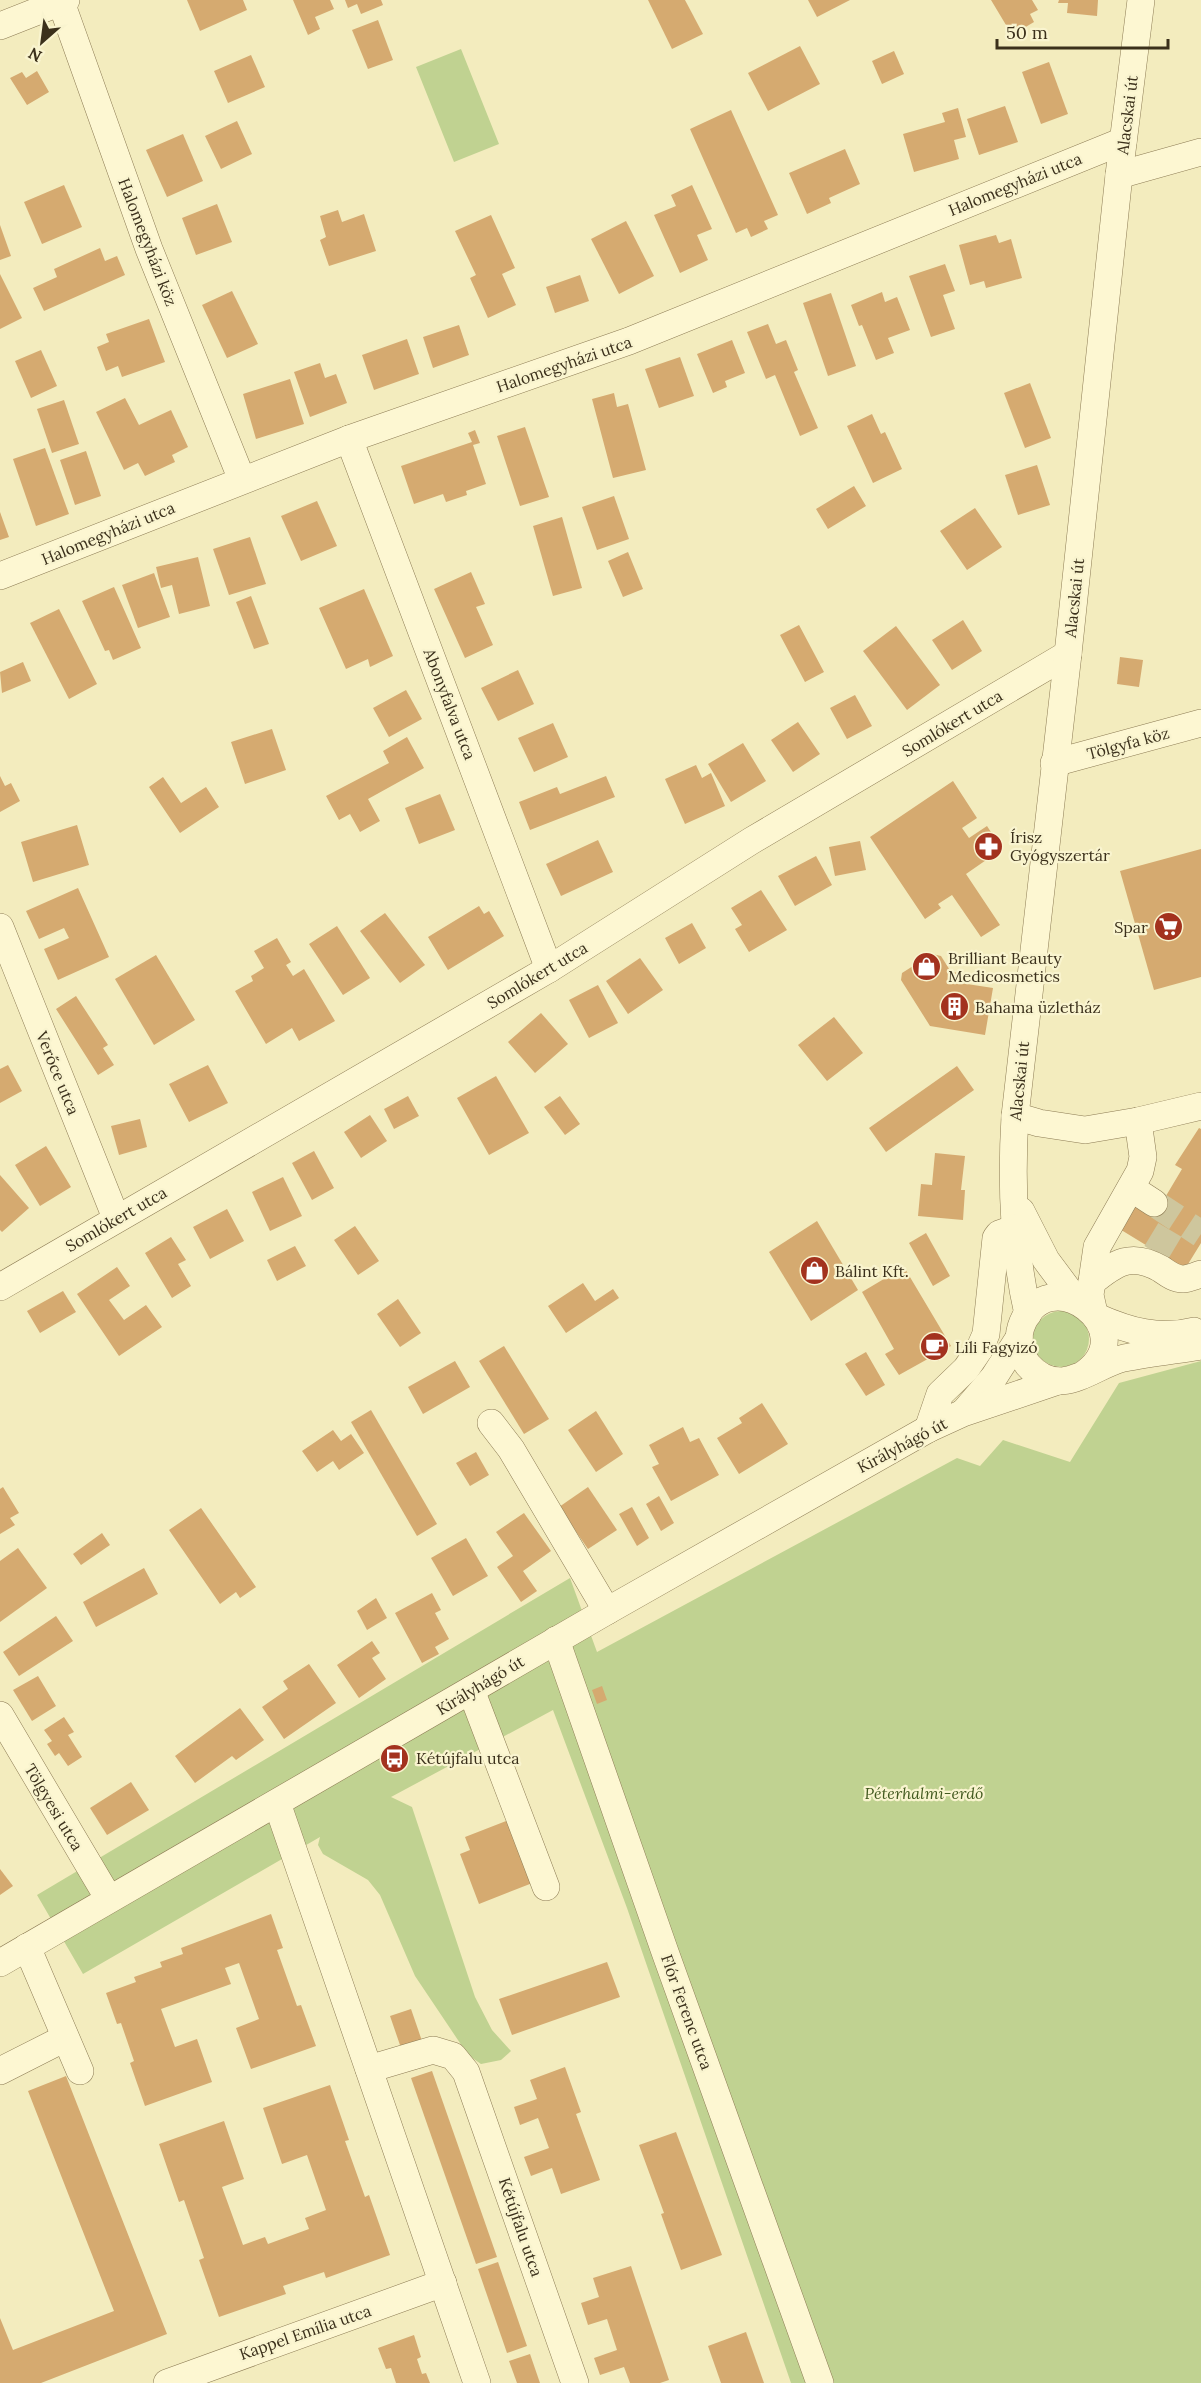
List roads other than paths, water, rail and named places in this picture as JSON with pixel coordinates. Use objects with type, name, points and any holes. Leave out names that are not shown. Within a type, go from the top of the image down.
[{"type":"street","name":"Alacskai út","points":[[1023,1326],[1012,1169],[1015,1116],[1068,654],[1119,175],[1141,0]]},
{"type":"street","points":[[0,27],[63,1]]},
{"type":"street","name":"Halomegyházi köz","points":[[63,1],[149,249],[242,480]]},
{"type":"street","name":"Halomegyházi utca","points":[[0,576],[349,440],[630,341],[1123,141]]},
{"type":"street","points":[[1119,175],[1201,152]]},
{"type":"street","name":"Abonyfalva utca","points":[[349,440],[549,969]]},
{"type":"street","name":"Somlókert utca","points":[[0,1287],[549,969],[751,841],[1068,654]]},
{"type":"street","name":"Tölgyfa köz","points":[[1054,763],[1201,723]]},
{"type":"street","name":"Verőce utca","points":[[0,927],[116,1218]]},
{"type":"street","points":[[1015,1116],[1039,1123],[1085,1130],[1138,1121],[1201,1106]]},
{"type":"street","points":[[1138,1121],[1143,1157],[1140,1172],[1098,1247],[1089,1303],[1103,1331],[1101,1354],[1093,1367],[1070,1379],[1043,1377],[1030,1368],[1022,1354],[1023,1326],[1039,1304],[1052,1298],[1089,1303],[1126,1330],[1167,1335],[1201,1329]]},
{"type":"street","points":[[1131,1188],[1154,1203]]},
{"type":"street","name":"Alacskai út","points":[[1014,1197],[1046,1260],[1089,1303]]},
{"type":"street","points":[[928,1429],[939,1394],[966,1369],[979,1350],[986,1334],[996,1238],[999,1234],[1016,1228]]},
{"type":"street","points":[[1089,1303],[1116,1264],[1153,1258],[1173,1277],[1184,1279],[1201,1274]]},
{"type":"street","name":"Királyhágó út","points":[[963,1413],[989,1384],[1023,1326]]},
{"type":"street","name":"Királyhágó út","points":[[0,1963],[556,1640],[928,1429],[963,1413],[1070,1379],[1122,1359],[1201,1346]]},
{"type":"street","points":[[491,1424],[511,1449],[607,1611]]},
{"type":"street","name":"Flór Ferenc utca","points":[[556,1640],[820,2383]]},
{"type":"street","points":[[471,1690],[546,1887]]},
{"type":"street","name":"Tölgyesi utca","points":[[0,1715],[109,1899]]},
{"type":"street","points":[[277,1803],[477,2383]]},
{"type":"street","points":[[27,1947],[80,2072]]},
{"type":"street","points":[[0,2072],[65,2038]]},
{"type":"street","name":"Kétújfalu utca","points":[[369,2070],[433,2050],[453,2056],[466,2072],[575,2383]]},
{"type":"street","name":"Kappel Emília utca","points":[[167,2383],[443,2283]]},
{"type":"tunnel","points":[[1154,1203],[1201,1234]]},
{"type":"tunnel","points":[[1156,1253],[1177,1218]]},
{"type":"place","name":"Írisz Gyógyszertár","points":[[989,846]]},
{"type":"place","name":"Spar","points":[[1169,927]]},
{"type":"place","name":"Brilliant Beauty Medicosmetics","points":[[927,967]]},
{"type":"place","name":"Bahama üzletház","points":[[954,1007]]},
{"type":"place","name":"Bálint Kft.","points":[[814,1271]]},
{"type":"place","name":"Lili Fagyizó","points":[[934,1347]]},
{"type":"place","name":"Kétújfalu utca","points":[[395,1758]]},
{"type":"park label","name":"Péterhalmi-erdő","points":[[924,1793]]}]
